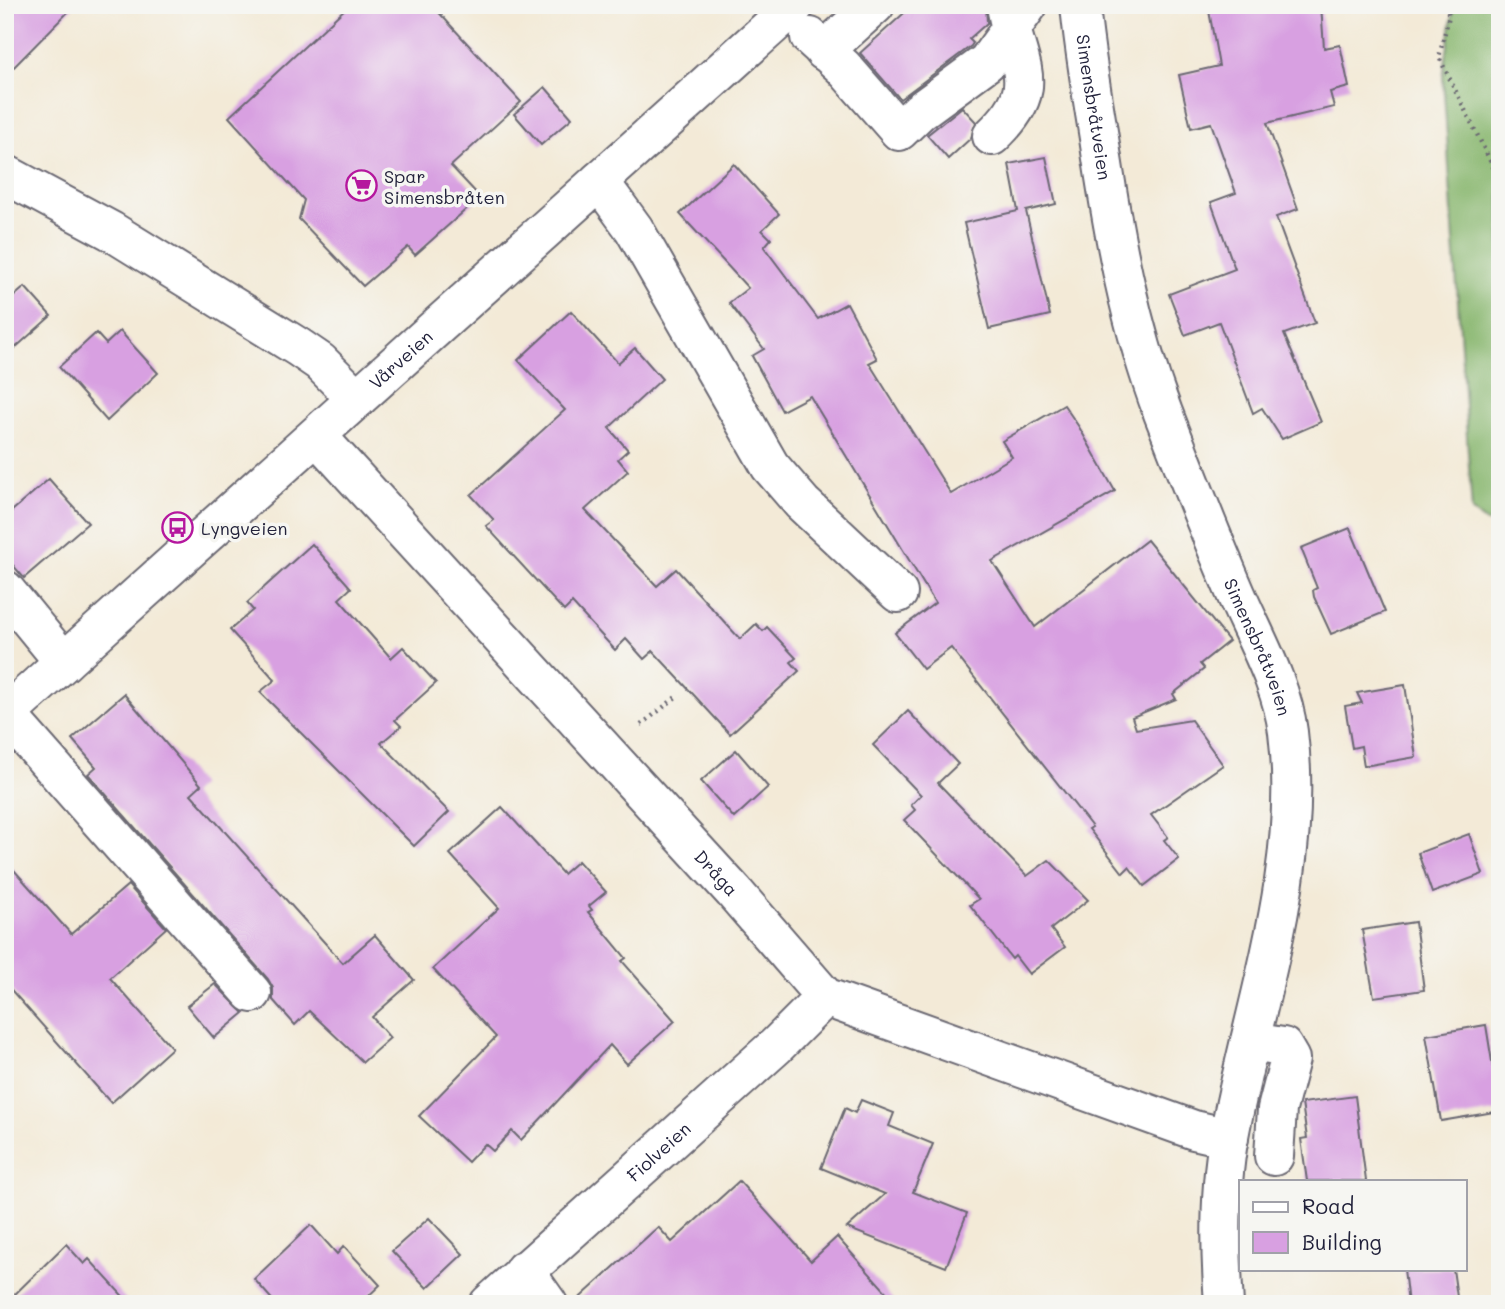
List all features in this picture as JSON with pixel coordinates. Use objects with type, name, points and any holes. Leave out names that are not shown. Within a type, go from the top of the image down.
[{"type":"street","name":"Vårveien","points":[[5,714],[599,181],[810,31],[875,5]]},
{"type":"street","name":"Simensbråtveien","points":[[1080,5],[1116,253],[1129,307],[1161,407],[1206,524],[1275,683],[1287,727],[1292,768],[1290,847],[1277,922],[1229,1138],[1224,1176],[1224,1304]]},
{"type":"street","points":[[810,31],[899,131],[920,111],[986,62],[1015,14]]},
{"type":"street","points":[[992,136],[1012,117],[1022,94],[1022,61],[1015,14]]},
{"type":"street","points":[[5,174],[111,231],[298,347],[320,362],[358,400]]},
{"type":"street","points":[[599,181],[634,229],[770,466],[802,503],[898,593]]},
{"type":"street","name":"Dråga","points":[[317,436],[734,892],[825,997],[1194,1130],[1229,1138]]},
{"type":"street","points":[[5,590],[64,662]]},
{"type":"street","points":[[5,714],[252,993]]},
{"type":"street","name":"Fiolveien","points":[[489,1304],[776,1046],[825,997]]},
{"type":"street","points":[[1250,1042],[1283,1046],[1290,1059],[1277,1109],[1274,1156]]},
{"type":"street","points":[[524,1270],[548,1304]]},
{"type":"path","points":[[1446,5],[1449,16],[1439,57],[1500,181]]},
{"type":"path","points":[[1480,5],[1500,20]]},
{"type":"green space","points":[[1454,5],[1500,5],[1500,531],[1472,512],[1443,77]]},
{"type":"building","points":[[5,5],[75,5],[5,76]]},
{"type":"building","points":[[349,5],[432,5],[521,102],[451,166],[480,197],[415,255],[408,247],[363,286],[299,219],[304,200],[229,117]]},
{"type":"building","points":[[913,5],[986,5],[987,23],[969,39],[973,43],[971,46],[900,99],[860,53]]},
{"type":"building","points":[[1208,5],[1321,5],[1324,48],[1340,45],[1349,87],[1330,92],[1334,107],[1267,123],[1298,209],[1276,217],[1315,323],[1284,334],[1321,422],[1282,439],[1262,408],[1253,413],[1219,322],[1185,335],[1169,294],[1235,269],[1211,202],[1236,193],[1211,123],[1191,128],[1179,75],[1219,66]]},
{"type":"building","points":[[545,87],[572,118],[541,145],[514,114]]},
{"type":"building","points":[[962,107],[976,122],[971,138],[948,159],[927,135]]},
{"type":"building","points":[[1046,157],[1056,204],[1026,211],[1050,315],[989,329],[964,223],[1018,211],[1009,164]]},
{"type":"building","points":[[734,164],[779,214],[762,230],[771,239],[764,247],[818,319],[847,303],[877,359],[869,363],[951,494],[1012,457],[1002,441],[1064,405],[1079,427],[1115,491],[992,561],[1035,627],[1147,540],[1229,641],[1200,664],[1204,669],[1173,694],[1176,699],[1132,717],[1136,729],[1191,720],[1223,765],[1151,815],[1168,837],[1164,840],[1179,859],[1144,886],[1129,867],[1123,873],[1089,829],[1092,827],[951,648],[923,669],[895,633],[935,603],[810,396],[782,411],[752,356],[764,349],[729,303],[748,288],[680,214]]},
{"type":"building","points":[[25,287],[51,316],[5,357],[5,304]]},
{"type":"building","points":[[571,311],[618,363],[635,348],[662,379],[609,428],[628,450],[618,459],[628,471],[585,510],[657,586],[676,569],[740,639],[756,624],[763,631],[767,627],[796,658],[791,662],[799,671],[730,734],[653,651],[644,659],[626,639],[615,650],[572,603],[564,611],[486,526],[494,520],[471,495],[565,410],[518,360]]},
{"type":"building","points":[[120,331],[158,373],[107,421],[59,367],[96,333],[106,344]]},
{"type":"building","points":[[49,479],[88,523],[24,578],[5,556],[5,517]]},
{"type":"building","points":[[1350,528],[1385,612],[1331,634],[1314,597],[1313,590],[1317,588],[1301,548]]},
{"type":"building","points":[[312,544],[351,588],[339,599],[391,658],[403,647],[436,683],[395,720],[401,726],[381,743],[449,812],[414,846],[260,692],[275,680],[230,630],[253,610],[247,603]]},
{"type":"building","points":[[1405,685],[1416,757],[1364,766],[1361,746],[1352,748],[1345,706],[1362,703],[1357,693]]},
{"type":"building","points":[[124,694],[201,785],[191,794],[343,963],[375,935],[414,980],[372,1017],[390,1038],[363,1062],[309,1011],[295,1025],[273,1000],[273,988],[268,979],[88,774],[96,767],[72,739]]},
{"type":"building","points":[[908,711],[958,764],[938,783],[1027,876],[1049,860],[1088,900],[1051,929],[1065,947],[1029,974],[1015,956],[1012,959],[970,905],[979,899],[904,820],[915,810],[911,805],[921,795],[873,745]]},
{"type":"building","points":[[736,750],[768,787],[734,818],[701,781]]},
{"type":"building","points":[[502,807],[563,874],[578,861],[606,892],[589,906],[592,910],[588,912],[626,958],[622,961],[675,1021],[627,1064],[610,1045],[521,1140],[512,1131],[493,1151],[485,1144],[468,1162],[419,1116],[496,1037],[433,969],[499,908],[450,854]]},
{"type":"building","points":[[1469,834],[1483,874],[1432,893],[1418,853]]},
{"type":"building","points":[[5,860],[71,934],[128,885],[166,928],[110,978],[172,1048],[111,1103],[5,983]]},
{"type":"building","points":[[1415,922],[1424,990],[1374,997],[1362,930]]},
{"type":"building","points":[[215,984],[244,1013],[214,1038],[187,1006]]},
{"type":"building","points":[[1486,1025],[1500,1111],[1441,1121],[1426,1035]]},
{"type":"building","points":[[1355,1096],[1366,1180],[1307,1180],[1301,1139],[1307,1138],[1302,1103]]},
{"type":"building","points":[[861,1100],[894,1113],[889,1126],[933,1144],[913,1192],[967,1213],[946,1267],[847,1228],[885,1194],[821,1168],[845,1108],[855,1113]]},
{"type":"building","points":[[739,1181],[811,1261],[837,1237],[897,1304],[573,1304],[658,1227],[672,1242]]},
{"type":"building","points":[[429,1218],[463,1254],[427,1288],[392,1251]]},
{"type":"building","points":[[311,1225],[337,1254],[344,1246],[380,1285],[360,1304],[276,1304],[254,1279]]},
{"type":"building","points":[[66,1244],[84,1264],[89,1259],[130,1304],[5,1304]]},
{"type":"building","points":[[1404,1270],[1453,1270],[1458,1304],[1408,1304]]},
{"type":"place","name":"Spar Simensbråten","points":[[361,186]]},
{"type":"place","name":"Lyngveien","points":[[178,528]]}]
